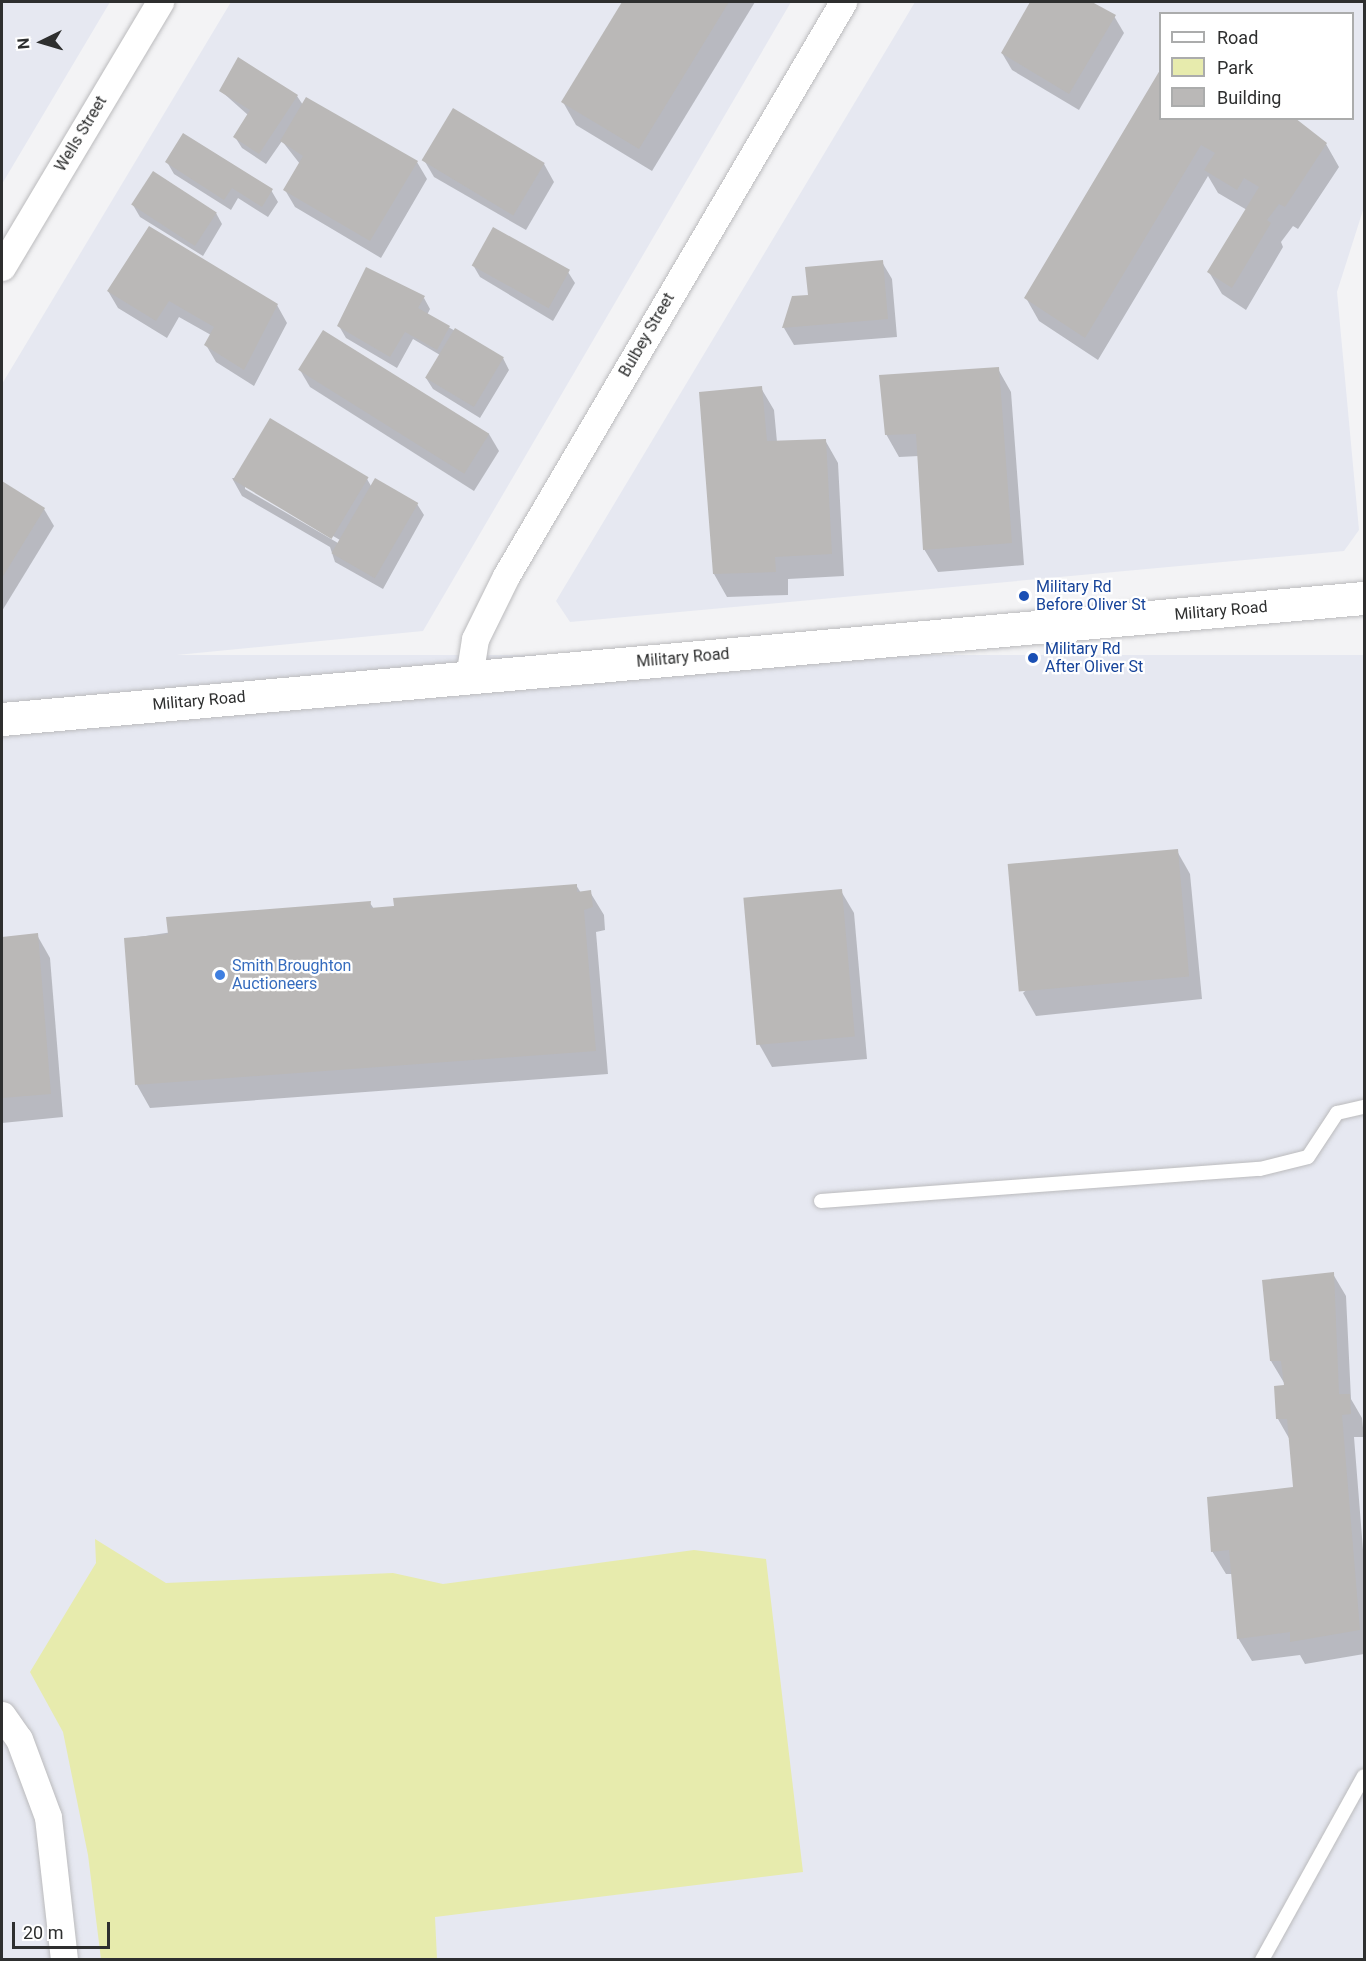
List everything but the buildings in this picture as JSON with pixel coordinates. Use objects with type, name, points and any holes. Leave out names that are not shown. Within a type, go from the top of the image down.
[{"type":"main road","name":"Military Road","points":[[2,719],[1365,598]]},
{"type":"street","name":"Wells Street","points":[[2,267],[160,2]]},
{"type":"street","name":"Bulbey Street","points":[[469,676],[475,639],[506,576],[843,2]]},
{"type":"street","points":[[2,1715],[19,1738],[48,1817],[64,1959]]},
{"type":"lane","points":[[821,1201],[1260,1169],[1308,1157],[1337,1113],[1365,1107]]},
{"type":"lane","points":[[1262,1959],[1365,1776]]},
{"type":"shaded area","points":[[2,2],[110,2],[2,184]]},
{"type":"shaded area","points":[[231,2],[791,2],[423,631],[2,672],[2,384]]},
{"type":"shaded area","points":[[915,2],[1364,2],[1364,207],[1337,292],[1359,530],[1344,551],[570,622],[556,601]]},
{"type":"shaded area","points":[[2,655],[1364,655],[1364,1959],[2,1959]]},
{"type":"green space","points":[[95,1539],[166,1583],[393,1573],[443,1584],[694,1550],[766,1559],[803,1872],[435,1917],[437,1959],[101,1959],[88,1855],[63,1732],[30,1672],[96,1563]]},
{"type":"place","name":"Military Rd Before Oliver St","points":[[1024,596]]},
{"type":"place","name":"Military Rd After Oliver St","points":[[1033,658]]},
{"type":"place","name":"Smith Broughton Auctioneers","points":[[220,975]]}]
